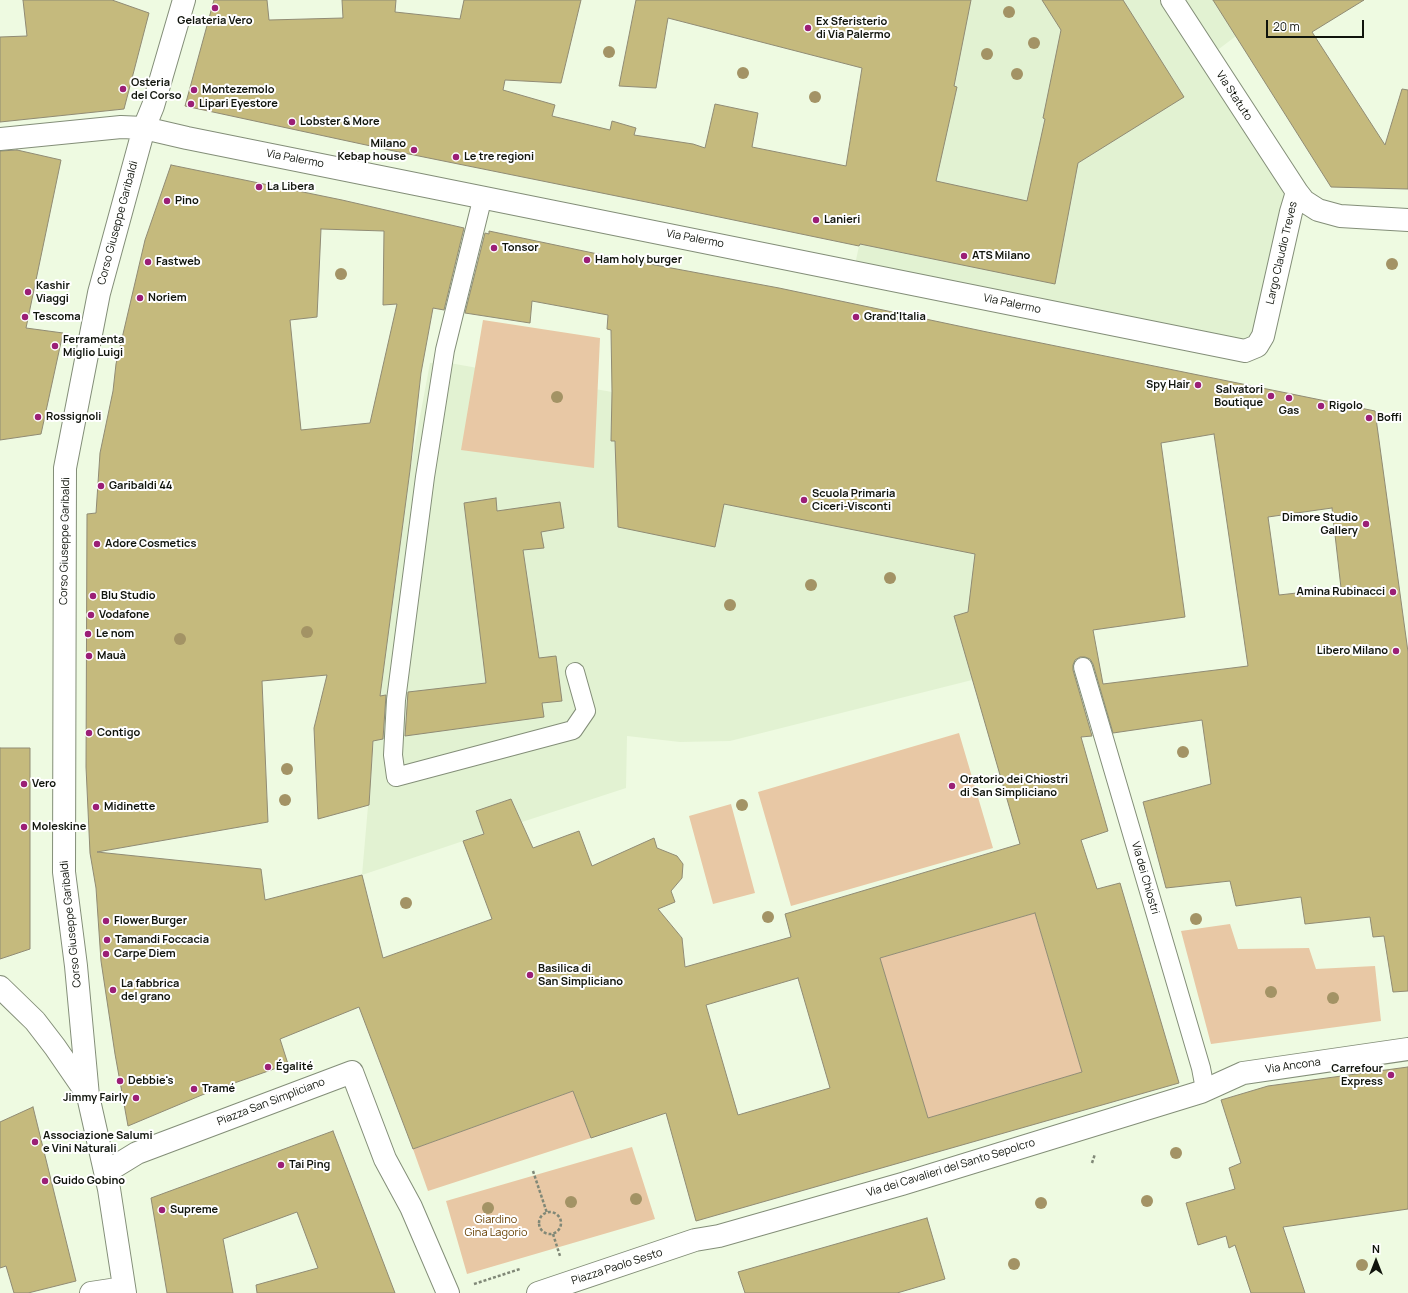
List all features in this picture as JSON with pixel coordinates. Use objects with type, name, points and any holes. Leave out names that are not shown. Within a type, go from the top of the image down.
[{"type":"street","name":"Corso Giuseppe Garibaldi","points":[[125,1290],[106,1172],[88,1096],[76,966],[64,872],[65,468],[99,293],[144,128],[153,106],[184,0]]},
{"type":"street","name":"Via Statuto","points":[[1172,0],[1297,192]]},
{"type":"street","name":"Via Palermo","points":[[0,140],[121,127],[144,128],[187,138],[482,196],[1245,351]]},
{"type":"street","name":"Largo Claudio Treves","points":[[1297,192],[1310,206],[1328,214],[1408,220]]},
{"type":"street","name":"Largo Claudio Treves","points":[[1245,351],[1257,346],[1263,336],[1291,212],[1297,192]]},
{"type":"street","name":"Corso Giuseppe Garibaldi","points":[[0,987],[34,1021],[55,1047],[88,1096]]},
{"type":"street","name":"Via Ancona","points":[[1205,1089],[1243,1073],[1408,1049]]},
{"type":"street","name":"Piazza San Simpliciano","points":[[106,1172],[137,1152],[352,1072],[385,1159],[411,1207],[448,1293]]},
{"type":"street","name":"Via dei Cavalieri del Santo Sepolcro","points":[[695,1240],[719,1236],[902,1184],[1201,1092],[1205,1089]]},
{"type":"street","name":"Piazza Paolo Sesto","points":[[538,1293],[695,1240]]},
{"type":"street","points":[[91,1293],[125,1290]]},
{"type":"lane","points":[[482,196],[445,350],[425,478],[396,700],[393,755],[396,777],[573,730],[586,711],[575,672]]},
{"type":"lane","name":"Via dei Chiostri","points":[[1083,667],[1199,1061],[1205,1089]]},
{"type":"path","points":[[533,1171],[547,1213]]},
{"type":"path","points":[[547,1213],[554,1213],[559,1217],[561,1224],[559,1230],[553,1234],[546,1233],[541,1230],[539,1223],[541,1216],[547,1213]]},
{"type":"path","points":[[553,1234],[560,1256]]},
{"type":"shaded area","points":[[917,0],[1170,0],[1292,197],[1257,350],[854,269],[874,178]]},
{"type":"shaded area","points":[[1176,0],[1293,0],[1236,36],[1211,55]]},
{"type":"shaded area","points":[[779,288],[826,298],[816,355],[960,450],[1057,655],[972,680],[730,741],[680,742],[627,736],[626,788],[522,822],[511,799],[477,811],[484,834],[362,875],[373,749],[393,593],[410,470],[430,363],[444,362],[612,392],[611,441]]},
{"type":"green space","points":[[483,320],[600,338],[594,468],[461,450]]},
{"type":"green space","points":[[959,733],[993,848],[791,906],[758,792]]},
{"type":"green space","points":[[731,804],[755,893],[713,904],[689,816]]},
{"type":"green space","points":[[1035,913],[1082,1072],[928,1118],[880,958]]},
{"type":"green space","points":[[1230,924],[1238,949],[1309,948],[1316,969],[1375,966],[1381,1021],[1211,1044],[1181,931]]},
{"type":"green space","points":[[573,1091],[591,1138],[428,1191],[413,1149]]},
{"type":"green space","name":"Giardino Gina Lagorio","points":[[632,1147],[655,1219],[467,1274],[446,1201]]},
{"type":"building","points":[[23,0],[112,0],[149,13],[124,109],[0,122],[0,37],[27,36]]},
{"type":"building","points":[[214,0],[267,0],[269,20],[343,18],[342,0],[396,0],[395,12],[460,19],[464,0],[581,0],[561,83],[505,80],[503,90],[555,105],[552,116],[610,130],[612,121],[636,128],[634,135],[693,144],[705,148],[715,104],[758,113],[752,147],[846,166],[862,68],[668,18],[656,88],[619,86],[636,0],[971,0],[954,86],[957,87],[936,181],[1027,201],[1045,119],[1043,118],[1061,30],[1042,0],[1123,0],[1184,97],[1078,163],[1055,284],[860,244],[859,246],[394,151],[185,106]]},
{"type":"building","points":[[1213,0],[1364,0],[1312,32],[1385,145],[1402,89],[1408,90],[1408,189],[1331,187]]},
{"type":"building","points":[[17,150],[61,160],[26,328],[63,333],[41,434],[0,440],[0,151]]},
{"type":"building","points":[[171,165],[342,200],[464,228],[444,310],[433,308],[421,373],[410,470],[380,696],[386,695],[383,739],[373,741],[369,805],[318,819],[314,728],[327,675],[262,681],[268,822],[97,852],[261,869],[265,900],[362,875],[383,958],[492,919],[463,841],[484,834],[476,811],[511,799],[533,848],[579,831],[592,866],[654,838],[657,848],[677,856],[683,864],[682,878],[671,891],[675,902],[658,909],[682,938],[685,967],[791,937],[785,914],[1020,844],[954,616],[968,612],[975,554],[724,504],[715,547],[618,527],[615,441],[611,441],[611,330],[607,329],[608,315],[532,301],[530,323],[465,313],[485,233],[489,234],[489,231],[612,257],[779,288],[1375,411],[1408,652],[1408,991],[1393,992],[1384,936],[1373,937],[1370,917],[1305,924],[1301,897],[1236,906],[1230,881],[1166,888],[1143,802],[1211,784],[1202,720],[1113,733],[1093,664],[1090,659],[1080,657],[1075,660],[1073,670],[1092,736],[1081,737],[1108,831],[1081,840],[1097,889],[1120,883],[1179,1083],[696,1221],[666,1113],[591,1138],[573,1091],[413,1149],[359,1007],[280,1039],[288,1064],[209,1092],[128,1126],[115,1054],[101,961],[96,888],[90,853],[86,767],[87,514],[96,513],[100,453],[113,391],[116,364],[145,240]],"holes":[[[321,229],[384,231],[383,305],[397,304],[370,423],[301,430],[290,320],[317,317]],[[1214,434],[1248,666],[1103,684],[1093,630],[1185,617],[1161,443]],[[1332,508],[1341,588],[1279,595],[1268,517]],[[1035,913],[1082,1072],[928,1118],[880,958]],[[798,978],[830,1088],[738,1115],[706,1005]]]},
{"type":"building","points":[[496,498],[497,511],[560,502],[564,528],[541,532],[544,548],[523,550],[539,658],[556,656],[562,701],[542,703],[544,717],[405,736],[408,692],[486,683],[464,503]]},
{"type":"building","points":[[0,748],[30,748],[30,949],[0,959]]},
{"type":"building","points":[[1408,1067],[1408,1209],[1283,1227],[1305,1293],[1251,1293],[1235,1245],[1229,1248],[1226,1236],[1198,1245],[1186,1203],[1235,1189],[1229,1168],[1241,1163],[1221,1100],[1268,1086]]},
{"type":"building","points":[[33,1107],[76,1281],[28,1293],[14,1293],[6,1266],[0,1268],[0,1122]]},
{"type":"building","points":[[333,1131],[395,1293],[257,1293],[256,1285],[318,1268],[297,1212],[223,1239],[233,1293],[167,1293],[151,1198]]},
{"type":"building","points":[[927,1218],[945,1279],[897,1293],[745,1293],[738,1272]]},
{"type":"place","name":"Gelateria Vero","points":[[215,8]]},
{"type":"place","name":"Ex Sferisterio di Via Palermo","points":[[808,28]]},
{"type":"place","name":"Osteria del Corso","points":[[123,89]]},
{"type":"place","name":"Montezemolo","points":[[194,90]]},
{"type":"place","name":"Lipari Eyestore","points":[[191,104]]},
{"type":"place","name":"Lobster & More","points":[[292,122]]},
{"type":"place","name":"Milano Kebap house","points":[[414,150]]},
{"type":"place","name":"Le tre regioni","points":[[456,157]]},
{"type":"place","name":"La Libera","points":[[259,187]]},
{"type":"place","name":"Pino","points":[[167,201]]},
{"type":"place","name":"Lanieri","points":[[816,220]]},
{"type":"place","name":"Tonsor","points":[[494,248]]},
{"type":"place","name":"ATS Milano","points":[[964,256]]},
{"type":"place","name":"Ham holy burger","points":[[587,260]]},
{"type":"place","name":"Fastweb","points":[[148,262]]},
{"type":"place","name":"Kashir Viaggi","points":[[28,292]]},
{"type":"place","name":"Noriem","points":[[140,298]]},
{"type":"place","name":"Tescoma","points":[[25,317]]},
{"type":"place","name":"Grand'Italia","points":[[856,317]]},
{"type":"place","name":"Ferramenta Miglio Luigi","points":[[55,346]]},
{"type":"place","name":"Spy Hair","points":[[1198,385]]},
{"type":"place","name":"Salvatori Boutique","points":[[1271,396]]},
{"type":"place","name":"Gas","points":[[1289,398]]},
{"type":"place","name":"Rigolo","points":[[1321,406]]},
{"type":"place","name":"Rossignoli","points":[[38,417]]},
{"type":"place","name":"Boffi","points":[[1369,418]]},
{"type":"place","name":"Garibaldi 44","points":[[101,486]]},
{"type":"place","name":"Scuola Primaria Ciceri-Visconti","points":[[804,500]]},
{"type":"place","name":"Dimore Studio Gallery","points":[[1366,524]]},
{"type":"place","name":"Adore Cosmetics","points":[[97,544]]},
{"type":"place","name":"Amina Rubinacci","points":[[1393,592]]},
{"type":"place","name":"Blu Studio","points":[[93,596]]},
{"type":"place","name":"Vodafone","points":[[91,615]]},
{"type":"place","name":"Le nom","points":[[88,634]]},
{"type":"place","name":"Libero Milano","points":[[1396,651]]},
{"type":"place","name":"Mauà","points":[[89,656]]},
{"type":"place","name":"Contigo","points":[[89,733]]},
{"type":"place","name":"Vero","points":[[24,784]]},
{"type":"place","name":"Oratorio dei Chiostri di San Simpliciano","points":[[952,786]]},
{"type":"place","name":"Midinette","points":[[96,807]]},
{"type":"place","name":"Moleskine","points":[[24,827]]},
{"type":"place","name":"Flower Burger","points":[[106,921]]},
{"type":"place","name":"Tamandi Foccacia","points":[[107,940]]},
{"type":"place","name":"Carpe Diem","points":[[106,954]]},
{"type":"place","name":"Basilica di San Simpliciano","points":[[530,975]]},
{"type":"place","name":"La fabbrica del grano","points":[[113,990]]},
{"type":"place","name":"Égalité","points":[[268,1067]]},
{"type":"place","name":"Carrefour Express","points":[[1391,1075]]},
{"type":"place","name":"Debbie's","points":[[120,1081]]},
{"type":"place","name":"Tramé","points":[[194,1089]]},
{"type":"place","name":"Jimmy Fairly","points":[[136,1098]]},
{"type":"place","name":"Associazione Salumi e Vini Naturali","points":[[35,1142]]},
{"type":"place","name":"Tai Ping","points":[[281,1165]]},
{"type":"place","name":"Guido Gobino","points":[[45,1181]]},
{"type":"place","name":"Supreme","points":[[162,1210]]}]
